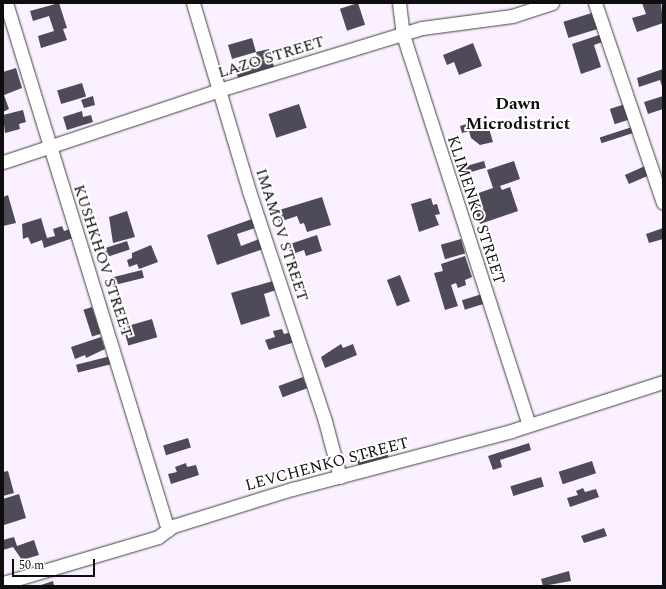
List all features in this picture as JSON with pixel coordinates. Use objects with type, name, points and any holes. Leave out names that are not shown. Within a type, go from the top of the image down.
[{"type":"street","name":"KUSHKHOV STREET","points":[[6,3],[49,147],[168,530]]},
{"type":"street","name":"IMAMOV STREET","points":[[193,3],[219,90],[325,421],[340,477]]},
{"type":"street","name":"KLIMENKO STREET","points":[[399,3],[403,35],[529,424]]},
{"type":"street","name":"LAZO STREET","points":[[3,162],[219,90],[422,28],[512,16],[552,3]]},
{"type":"street","points":[[595,3],[663,203]]},
{"type":"street","name":"LEVCHENKO STREET","points":[[3,583],[158,537],[168,530],[292,489],[529,424],[663,382]]},
{"type":"building","points":[[59,3],[67,28],[63,29],[67,40],[41,48],[38,36],[54,31],[49,16],[33,21],[30,11]]},
{"type":"building","points":[[358,3],[365,25],[347,31],[340,9]]},
{"type":"building","points":[[642,3],[661,3],[663,23],[637,32],[632,18],[646,14]]},
{"type":"building","points":[[595,12],[600,28],[568,38],[563,22]]},
{"type":"building","points":[[602,34],[605,41],[594,45],[601,67],[581,74],[572,44]]},
{"type":"building","points":[[252,38],[256,52],[232,59],[228,45]]},
{"type":"building","points":[[473,43],[482,66],[459,75],[454,62],[447,65],[443,55]]},
{"type":"building","points":[[269,49],[274,67],[238,78],[235,68],[259,61],[256,52]]},
{"type":"building","points":[[16,68],[22,88],[4,95],[9,109],[3,112],[3,72]]},
{"type":"building","points":[[663,69],[663,89],[660,80],[639,87],[637,78]]},
{"type":"building","points":[[82,83],[86,96],[61,104],[57,91]]},
{"type":"building","points":[[93,96],[95,105],[84,108],[81,100]]},
{"type":"building","points":[[663,96],[663,109],[648,114],[644,102]]},
{"type":"building","points":[[299,104],[307,128],[276,138],[269,114]]},
{"type":"building","points":[[625,104],[630,119],[615,124],[610,109]]},
{"type":"building","points":[[23,110],[26,122],[19,124],[20,129],[5,133],[3,115]]},
{"type":"building","points":[[82,111],[83,117],[91,115],[93,122],[67,130],[63,117]]},
{"type":"building","points":[[486,118],[493,142],[480,145],[471,138],[469,131],[462,133],[460,126]]},
{"type":"building","points":[[632,127],[634,133],[602,143],[600,138]]},
{"type":"building","points":[[484,161],[486,168],[464,174],[462,167]]},
{"type":"building","points":[[514,161],[520,179],[500,186],[502,190],[510,187],[518,211],[480,224],[470,196],[493,188],[487,170]]},
{"type":"building","points":[[645,166],[649,175],[629,184],[625,175]]},
{"type":"building","points":[[8,195],[16,223],[3,226],[3,197]]},
{"type":"building","points":[[322,197],[331,225],[307,232],[304,223],[300,224],[297,216],[279,222],[276,211]]},
{"type":"building","points":[[431,198],[433,205],[437,204],[440,214],[435,215],[439,225],[419,232],[411,204]]},
{"type":"building","points":[[127,211],[135,237],[113,243],[109,217]]},
{"type":"building","points":[[41,218],[47,238],[55,236],[53,229],[62,226],[64,231],[70,229],[73,238],[44,248],[42,240],[31,244],[28,237],[23,239],[22,224]]},
{"type":"building","points":[[252,219],[255,228],[237,234],[241,246],[259,239],[263,249],[217,265],[207,235]]},
{"type":"building","points":[[663,228],[663,239],[649,243],[646,234]]},
{"type":"building","points":[[317,235],[322,251],[306,256],[304,250],[290,255],[287,245]]},
{"type":"building","points":[[461,239],[465,253],[445,259],[441,245]]},
{"type":"building","points":[[127,241],[130,250],[105,258],[102,249]]},
{"type":"building","points":[[151,245],[158,262],[139,269],[137,264],[129,267],[127,260],[132,258],[132,253]]},
{"type":"building","points":[[465,256],[472,277],[465,280],[466,285],[458,288],[456,283],[451,285],[458,306],[445,310],[434,273],[443,271],[441,264]]},
{"type":"building","points":[[142,270],[144,278],[114,285],[112,277]]},
{"type":"building","points":[[400,275],[410,301],[397,306],[387,280]]},
{"type":"building","points":[[273,281],[276,290],[264,294],[270,316],[241,325],[231,293]]},
{"type":"building","points":[[482,294],[485,304],[465,310],[462,300]]},
{"type":"building","points":[[92,307],[101,334],[92,336],[83,310]]},
{"type":"building","points":[[152,319],[157,337],[128,346],[123,327]]},
{"type":"building","points":[[282,329],[284,334],[292,332],[295,342],[269,350],[265,340],[275,337],[273,331]]},
{"type":"building","points":[[101,337],[105,349],[86,358],[85,355],[75,359],[71,347]]},
{"type":"building","points":[[341,344],[343,348],[353,344],[357,355],[325,368],[321,357]]},
{"type":"building","points":[[111,356],[113,364],[78,372],[76,365]]},
{"type":"building","points":[[303,377],[307,388],[283,397],[279,386]]},
{"type":"building","points":[[188,438],[191,448],[166,455],[163,446]]},
{"type":"building","points":[[529,443],[531,450],[500,460],[502,467],[493,470],[488,456]]},
{"type":"building","points":[[375,450],[377,456],[387,453],[389,459],[359,468],[357,460]]},
{"type":"building","points":[[592,461],[596,473],[563,484],[559,472]]},
{"type":"building","points":[[186,463],[187,467],[196,465],[199,475],[171,484],[168,474],[177,472],[175,467]]},
{"type":"building","points":[[8,471],[14,493],[3,496],[3,472]]},
{"type":"building","points":[[541,477],[544,487],[513,496],[510,486]]},
{"type":"building","points":[[583,488],[585,492],[596,489],[599,497],[570,507],[567,498],[578,495],[576,491]]},
{"type":"building","points":[[19,494],[26,518],[4,525],[3,499]]},
{"type":"building","points":[[604,528],[607,536],[584,543],[581,536]]},
{"type":"building","points":[[14,537],[17,546],[34,540],[39,555],[22,560],[13,547],[3,550],[3,540]]},
{"type":"building","points":[[569,571],[571,581],[543,586],[541,579]]},
{"type":"building","points":[[53,581],[54,586],[38,586]]},
{"type":"district","name":"Dawn Microdistrict","points":[[518,115]]}]
